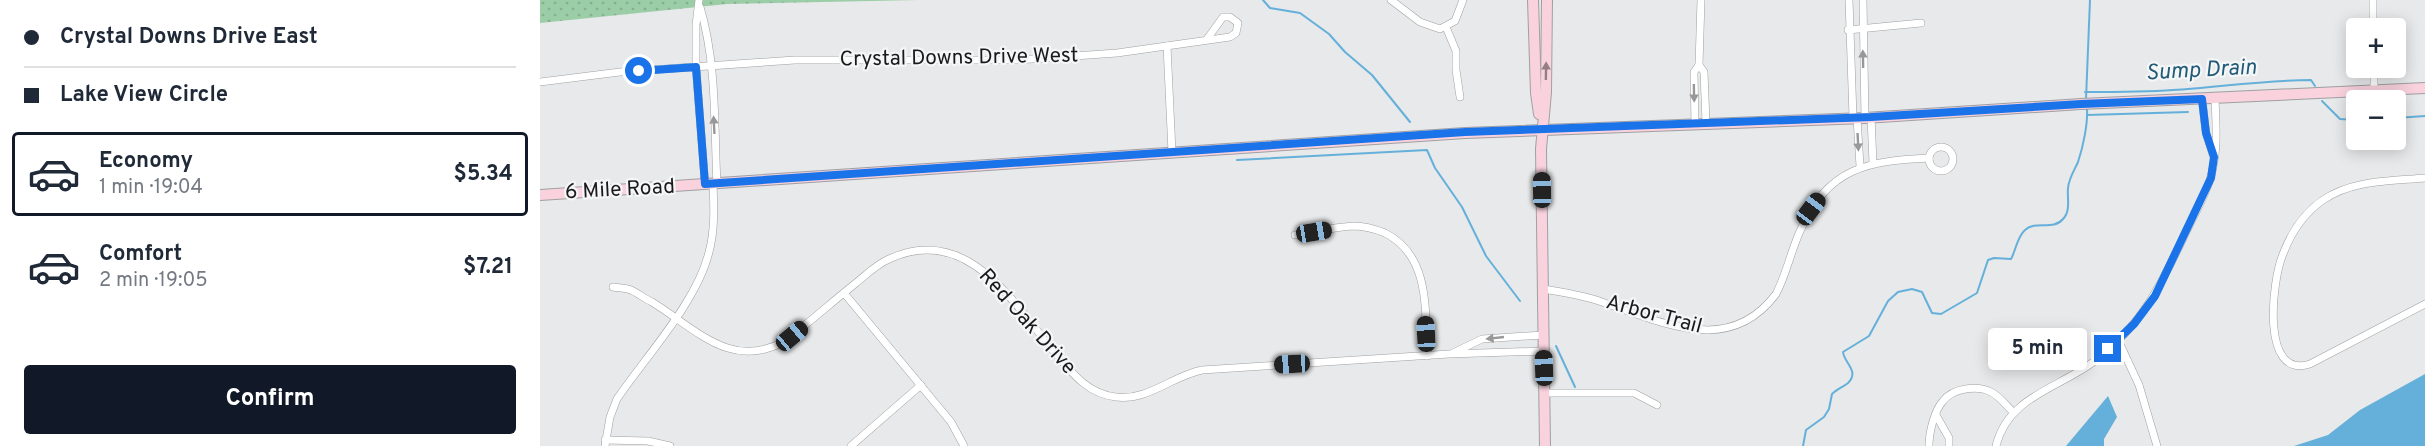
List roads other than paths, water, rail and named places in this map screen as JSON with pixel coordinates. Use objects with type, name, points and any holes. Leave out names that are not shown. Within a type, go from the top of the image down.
[{"type":"street","points":[[1391,0],[1432,28],[1446,27],[1455,21],[1463,0]]},
{"type":"street","points":[[1533,0],[1536,93],[1542,130]]},
{"type":"street","points":[[1545,446],[1542,130],[1546,92],[1547,0]]},
{"type":"street","points":[[1700,123],[1694,72],[1699,65],[1701,0]]},
{"type":"street","points":[[1849,0],[1848,30],[1862,117],[1873,163]]},
{"type":"street","points":[[1860,166],[1863,0]]},
{"type":"street","points":[[2373,0],[2373,18]]},
{"type":"street","points":[[669,446],[648,441],[605,443],[610,417],[617,399],[696,287],[709,253],[713,223],[711,67],[705,23],[699,2]]},
{"type":"street","points":[[699,2],[696,25],[696,67],[712,184]]},
{"type":"street","name":"Crystal Downs Drive West","points":[[540,82],[620,72],[795,60],[1018,60],[1167,46],[1233,36],[1238,30],[1238,23],[1230,16],[1223,17],[1208,39]]},
{"type":"street","points":[[1848,30],[1921,23]]},
{"type":"street","points":[[1446,27],[1456,51],[1460,96]]},
{"type":"street","points":[[1167,46],[1172,152]]},
{"type":"street","points":[[2374,78],[2374,90]]},
{"type":"street","name":"6 Mile Road","points":[[2374,90],[2425,88]]},
{"type":"street","name":"6 Mile Road","points":[[540,195],[1465,132],[1862,117],[2346,92]]},
{"type":"street","points":[[2202,99],[2206,133],[2214,157]]},
{"type":"street","points":[[1996,446],[1998,436],[2012,411],[2081,371],[2134,324],[2158,289],[2211,178],[2214,157],[2215,99]]},
{"type":"street","name":"Arbor Trail","points":[[1543,289],[1574,293],[1699,330],[1719,330],[1742,324],[1761,311],[1776,294],[1800,230],[1811,209],[1831,186],[1860,166],[1929,158]]},
{"type":"street","points":[[2425,178],[2355,186],[2324,199],[2305,216],[2291,237],[2282,256],[2278,272],[2274,320],[2279,353],[2282,358],[2295,366],[2310,364],[2425,304]]},
{"type":"street","points":[[1295,235],[1354,226],[1378,230],[1398,241],[1412,257],[1422,281],[1427,356]]},
{"type":"street","name":"Red Oak Drive","points":[[613,287],[631,290],[719,346],[737,351],[755,352],[786,341],[878,265],[900,254],[931,250],[961,256],[978,265],[993,279],[1078,380],[1097,392],[1117,397],[1144,394],[1182,376],[1202,370],[1449,354],[1544,351]]},
{"type":"street","points":[[844,293],[951,422],[964,446]]},
{"type":"street","name":"Red Oak Drive","points":[[1449,354],[1482,339],[1543,335]]},
{"type":"street","points":[[2118,340],[2139,385],[2157,446]]},
{"type":"street","points":[[851,446],[921,385]]},
{"type":"street","points":[[1929,446],[1936,415],[1944,398],[1963,389],[1981,388],[1995,394],[2012,411]]},
{"type":"street","points":[[1545,393],[1634,393],[1657,405]]},
{"type":"street","points":[[1936,415],[1949,438],[1949,446]]},
{"type":"water","points":[[2425,374],[2425,446],[2294,446],[2328,435],[2360,410]]},
{"type":"water","points":[[2108,396],[2117,417],[2104,439],[2104,446],[2066,446]]},
{"type":"waterway","points":[[1263,0],[1270,8],[1300,13],[1329,34],[1345,52],[1372,75],[1410,122]]},
{"type":"waterway","points":[[2086,99],[2090,0]]},
{"type":"waterway","name":"Sump Drain","points":[[2085,92],[2162,91],[2294,80],[2311,80],[2315,86]]},
{"type":"waterway","name":"Sump Drain","points":[[2322,101],[2340,119],[2346,119]]},
{"type":"waterway","points":[[1803,446],[1806,430],[1824,417],[1829,409],[1832,394],[1851,379],[1852,371],[1843,352],[1869,336],[1888,301],[1898,292],[1912,289],[1922,292],[1932,313],[1941,314],[1977,293],[1988,260],[2011,259],[2018,240],[2025,230],[2029,227],[2059,223],[2063,219],[2068,208],[2069,181],[2078,162],[2083,143],[2087,108]]},
{"type":"waterway","points":[[2087,115],[2188,112]]},
{"type":"waterway","name":"Sump Drain","points":[[2406,117],[2425,116]]},
{"type":"waterway","points":[[1237,160],[1427,150],[1435,168],[1462,207],[1486,256],[1520,301]]},
{"type":"waterway","points":[[1556,346],[1575,387]]}]
